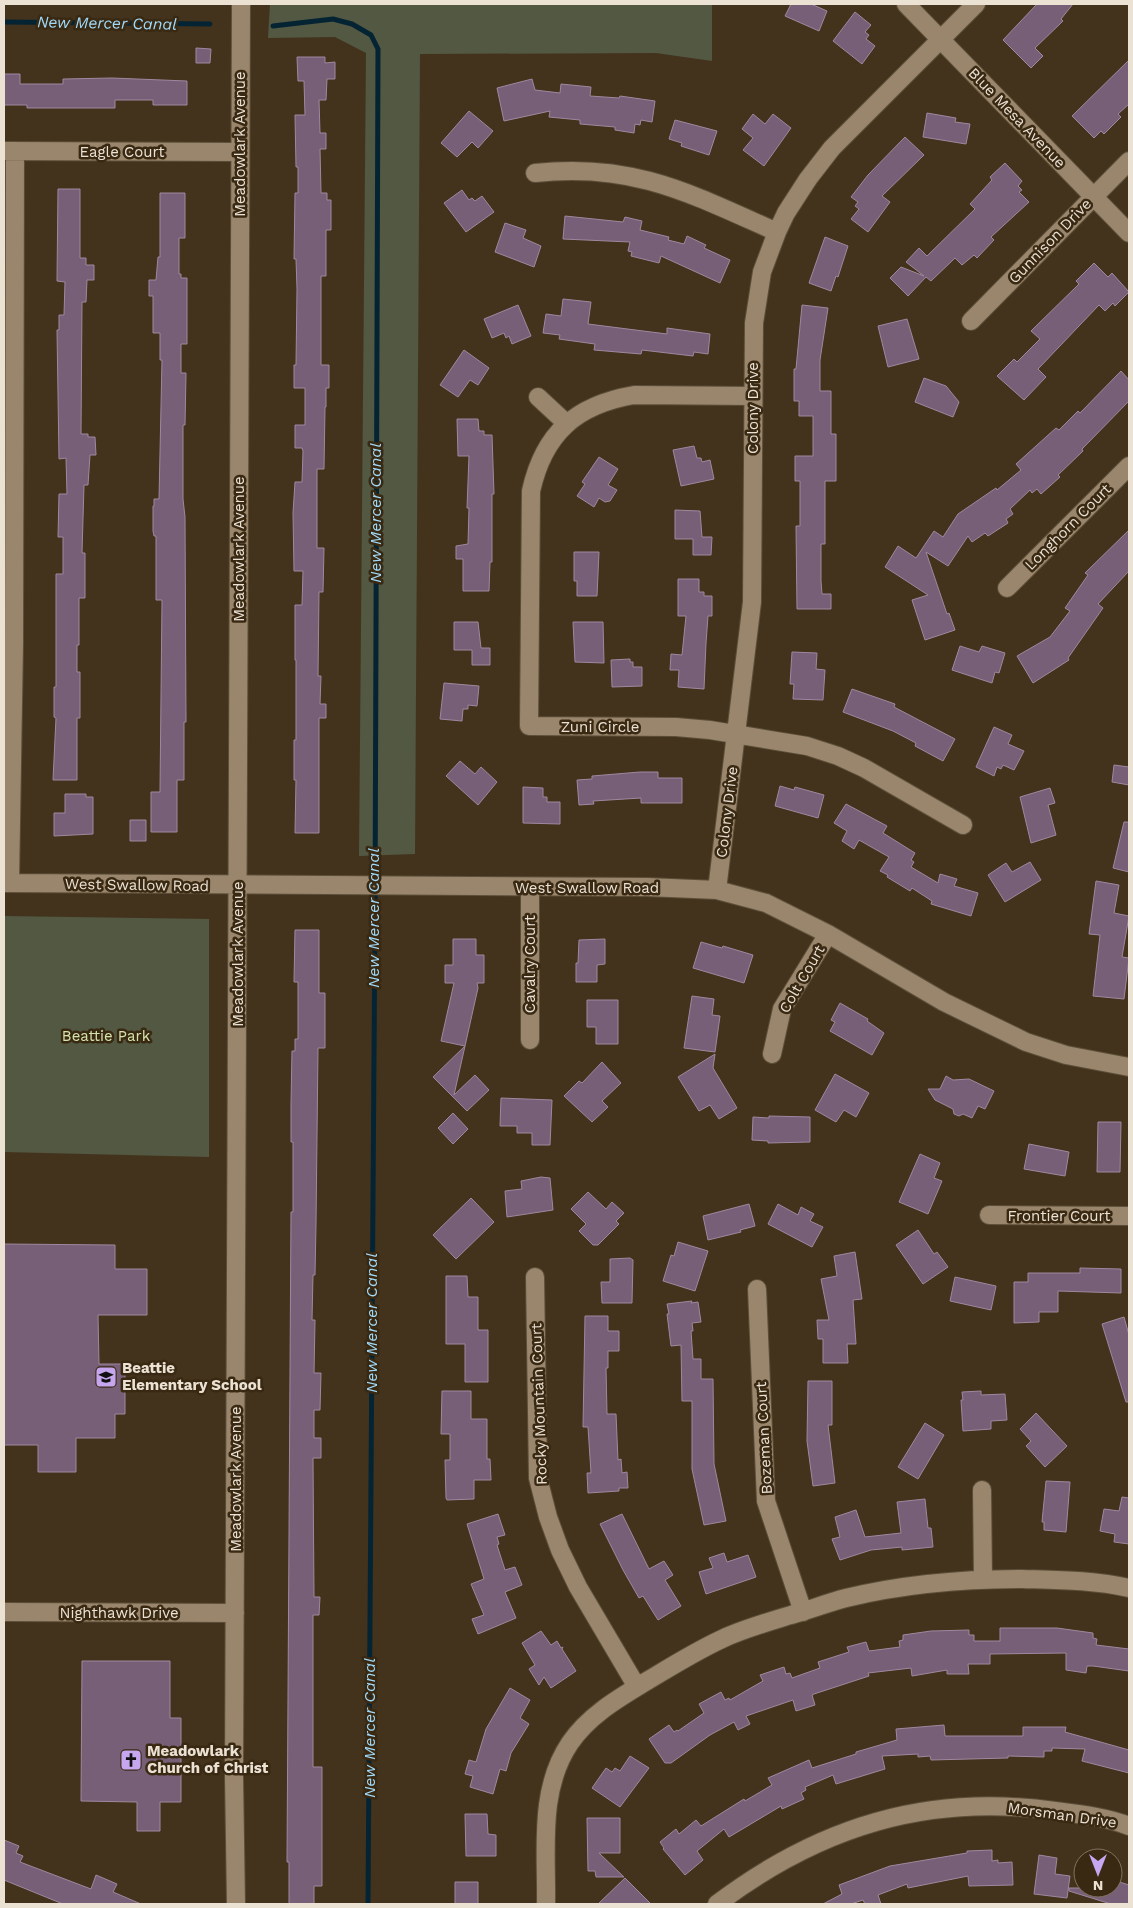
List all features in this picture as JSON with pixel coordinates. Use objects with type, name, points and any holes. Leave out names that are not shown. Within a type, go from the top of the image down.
[{"type":"street","name":"Meadowlark Avenue","points":[[236,1904],[234,1777],[241,4]]},
{"type":"street","name":"Blue Mesa Avenue","points":[[906,4],[1129,233]]},
{"type":"street","name":"Colony Drive","points":[[717,890],[752,602],[754,323],[762,272],[786,213],[808,179],[832,148],[976,4]]},
{"type":"street","name":"Eagle Court","points":[[10,151],[240,152]]},
{"type":"street","points":[[7,883],[10,151]]},
{"type":"street","name":"Gunnison Drive","points":[[971,321],[1129,161]]},
{"type":"street","points":[[535,173],[562,170],[592,170],[653,180],[686,192],[777,232]]},
{"type":"street","name":"Zuni Circle","points":[[753,396],[634,395],[600,403],[566,424],[543,454],[531,491],[529,726],[676,727],[736,734],[806,746],[838,756],[864,768],[963,825]]},
{"type":"street","points":[[538,397],[566,424]]},
{"type":"street","name":"Longhorn Court","points":[[1007,588],[1129,466]]},
{"type":"street","name":"West Swallow Road","points":[[7,883],[530,888],[647,887],[717,890],[766,903],[828,934],[944,1002],[1026,1042],[1066,1055],[1129,1067]]},
{"type":"street","name":"Cavalry Court","points":[[530,888],[530,1040]]},
{"type":"street","name":"Colt Court","points":[[772,1054],[782,1009],[828,934]]},
{"type":"street","name":"Frontier Court","points":[[989,1215],[1129,1216]]},
{"type":"street","name":"Rocky Mountain Court","points":[[536,1277],[538,1478],[548,1517],[560,1550],[578,1587],[637,1687]]},
{"type":"street","name":"Bozeman Court","points":[[757,1289],[766,1501],[803,1612]]},
{"type":"street","points":[[982,1490],[983,1579]]},
{"type":"street","points":[[546,1904],[547,1803],[553,1779],[570,1743],[586,1724],[612,1702],[677,1662],[723,1639],[845,1598],[931,1583],[983,1579],[1073,1580],[1129,1588]]},
{"type":"street","name":"Nighthawk Drive","points":[[4,1612],[235,1613]]},
{"type":"street","name":"Morsman Drive","points":[[717,1904],[750,1881],[805,1848],[864,1825],[925,1811],[994,1805],[1031,1807],[1078,1814],[1129,1826]]},
{"type":"green space","points":[[270,4],[712,4],[712,61],[656,53],[420,54],[415,854],[359,856],[366,53],[335,37],[268,38]]},
{"type":"green space","name":"Beattie Park","points":[[4,916],[209,919],[209,1157],[4,1152]]},
{"type":"building","points":[[791,4],[811,4],[827,11],[819,31],[785,16]]},
{"type":"building","points":[[1037,4],[1073,4],[1061,19],[1063,21],[1035,48],[1043,56],[1031,68],[1003,40]]},
{"type":"building","points":[[855,12],[871,25],[865,32],[869,35],[866,39],[875,46],[862,64],[833,41]]},
{"type":"building","points":[[196,48],[211,49],[210,63],[196,63]]},
{"type":"building","points":[[297,57],[325,57],[325,63],[335,62],[335,79],[327,79],[326,100],[319,100],[320,133],[326,133],[326,149],[320,149],[321,193],[327,193],[327,200],[331,200],[331,230],[326,230],[326,276],[321,276],[321,365],[329,365],[329,388],[326,388],[324,469],[317,469],[317,548],[324,548],[323,592],[319,592],[318,676],[321,676],[320,704],[326,704],[326,718],[319,718],[319,833],[295,833],[295,605],[302,605],[303,571],[294,571],[293,513],[295,482],[302,482],[303,451],[302,448],[295,448],[295,425],[305,425],[305,388],[294,388],[297,289],[296,259],[294,259],[295,193],[298,193],[295,115],[305,115],[304,81],[298,81]]},
{"type":"building","points":[[1129,60],[1129,104],[1118,114],[1121,117],[1104,134],[1101,131],[1094,138],[1072,116]]},
{"type":"building","points":[[4,74],[20,74],[20,84],[63,84],[63,79],[112,78],[187,81],[187,105],[153,105],[153,100],[115,100],[115,108],[27,108],[27,105],[4,105]]},
{"type":"building","points":[[532,79],[535,90],[560,93],[561,84],[591,87],[590,96],[619,98],[620,96],[655,101],[652,122],[641,120],[640,125],[635,124],[634,133],[615,130],[615,127],[580,124],[580,120],[549,117],[550,111],[504,121],[497,88]]},
{"type":"building","points":[[469,111],[493,131],[478,148],[472,142],[457,157],[441,143]]},
{"type":"building","points":[[927,113],[956,118],[955,122],[970,124],[966,144],[923,137]]},
{"type":"building","points":[[753,114],[765,124],[773,114],[791,128],[764,166],[743,150],[753,138],[742,129]]},
{"type":"building","points":[[675,120],[717,131],[709,155],[681,146],[682,143],[669,139]]},
{"type":"building","points":[[905,137],[924,155],[882,196],[890,202],[868,232],[851,219],[859,209],[855,206],[858,202],[851,197],[868,175]]},
{"type":"building","points":[[1005,163],[1022,181],[1018,186],[1022,190],[1019,192],[1029,202],[991,237],[994,240],[977,258],[974,255],[962,265],[955,258],[931,281],[926,277],[908,296],[890,278],[901,267],[924,276],[906,262],[919,248],[927,256],[975,209],[970,204],[992,180],[990,177]]},
{"type":"building","points":[[58,189],[80,189],[80,258],[86,258],[86,265],[94,265],[94,280],[87,280],[86,302],[82,302],[81,434],[95,437],[96,455],[90,455],[88,485],[84,485],[82,553],[85,553],[85,598],[79,598],[77,672],[80,672],[80,718],[77,718],[77,780],[53,780],[56,718],[54,717],[54,687],[56,687],[56,574],[63,574],[63,537],[58,537],[59,494],[67,494],[66,458],[59,459],[57,330],[59,330],[59,315],[64,315],[65,282],[57,281]]},
{"type":"building","points":[[462,190],[469,200],[472,198],[475,201],[482,196],[494,212],[466,232],[444,203]]},
{"type":"building","points":[[160,193],[185,193],[185,238],[179,238],[179,274],[181,274],[181,278],[187,278],[187,344],[181,344],[181,373],[186,373],[185,425],[183,425],[183,499],[185,517],[186,722],[184,722],[184,780],[177,780],[177,832],[151,832],[151,792],[160,792],[162,600],[156,600],[156,536],[154,536],[153,531],[153,506],[154,499],[159,499],[162,360],[160,360],[160,333],[153,333],[153,296],[149,296],[149,280],[156,280],[158,257],[160,257]]},
{"type":"building","points":[[565,216],[623,222],[625,217],[642,221],[640,230],[669,237],[668,240],[684,244],[687,236],[706,245],[704,248],[730,260],[720,283],[661,256],[659,263],[631,256],[632,252],[628,251],[630,242],[563,239]]},
{"type":"building","points":[[505,223],[526,230],[523,238],[541,246],[534,267],[495,252]]},
{"type":"building","points":[[825,237],[848,246],[838,277],[836,276],[831,291],[809,283]]},
{"type":"building","points":[[1094,263],[1108,277],[1112,273],[1129,292],[1115,306],[1113,303],[1105,311],[1099,305],[1038,369],[1046,377],[1024,400],[997,376],[1014,359],[1017,362],[1040,339],[1031,331],[1079,284],[1076,281]]},
{"type":"building","points":[[563,299],[591,302],[588,324],[667,334],[667,328],[710,334],[708,354],[694,352],[693,356],[642,350],[641,354],[594,350],[595,344],[559,339],[560,335],[543,333],[546,314],[561,316]]},
{"type":"building","points":[[518,305],[531,336],[512,344],[509,336],[506,338],[504,333],[492,338],[484,319]]},
{"type":"building","points":[[802,305],[828,308],[820,360],[820,391],[831,391],[831,434],[836,434],[836,481],[825,481],[825,544],[821,544],[821,581],[822,594],[831,594],[831,609],[797,609],[796,526],[800,526],[800,481],[795,481],[795,456],[813,456],[813,416],[799,416],[799,401],[794,401],[794,369],[796,369]]},
{"type":"building","points":[[907,319],[919,359],[888,367],[878,326]]},
{"type":"building","points":[[464,350],[489,368],[478,385],[470,380],[458,397],[440,385]]},
{"type":"building","points":[[1121,371],[1129,380],[1129,401],[1058,475],[1060,477],[1041,494],[1037,489],[1032,493],[1030,490],[1010,509],[1013,514],[1006,519],[1008,523],[988,536],[985,533],[972,542],[968,536],[948,566],[926,552],[947,614],[949,613],[955,630],[925,640],[912,600],[928,595],[885,567],[898,546],[916,558],[934,531],[943,537],[958,514],[996,488],[997,490],[1021,470],[1016,464],[1056,428],[1059,430],[1078,411],[1080,413]]},
{"type":"building","points":[[924,378],[946,386],[959,402],[953,417],[915,402]]},
{"type":"building","points":[[457,419],[478,419],[479,431],[484,431],[484,435],[492,435],[494,494],[492,494],[492,562],[490,562],[489,591],[463,591],[463,559],[456,559],[456,546],[468,544],[469,508],[467,508],[469,456],[458,456]]},
{"type":"building","points":[[694,446],[697,458],[701,458],[702,462],[710,460],[714,479],[681,486],[673,450]]},
{"type":"building","points":[[599,457],[618,469],[608,485],[617,490],[610,501],[605,502],[599,498],[594,507],[577,496],[585,484],[582,482]]},
{"type":"building","points":[[675,510],[700,511],[702,537],[712,537],[711,555],[693,555],[693,539],[675,539]]},
{"type":"building","points":[[1129,530],[1129,571],[1098,604],[1103,608],[1068,658],[1069,660],[1033,683],[1017,656],[1050,637],[1070,611],[1065,608],[1088,575],[1085,573]]},
{"type":"building","points":[[574,552],[599,552],[597,596],[577,596],[577,581],[574,581]]},
{"type":"building","points":[[678,579],[699,579],[699,592],[704,592],[704,596],[712,596],[712,616],[708,616],[704,689],[678,687],[679,670],[670,670],[671,654],[682,655],[686,616],[678,616]]},
{"type":"building","points":[[454,622],[478,622],[481,648],[490,648],[490,665],[472,665],[472,650],[454,650]]},
{"type":"building","points":[[573,622],[603,622],[604,663],[575,662]]},
{"type":"building","points":[[960,646],[979,652],[982,646],[1005,653],[999,673],[995,672],[992,683],[952,670]]},
{"type":"building","points":[[792,652],[817,653],[816,669],[825,670],[823,700],[793,699],[794,684],[790,684]]},
{"type":"building","points":[[630,659],[630,662],[633,662],[633,667],[642,667],[642,686],[612,687],[611,660]]},
{"type":"building","points":[[444,683],[479,686],[477,706],[468,705],[468,709],[463,709],[462,721],[440,719]]},
{"type":"building","points":[[852,689],[895,704],[894,707],[955,739],[943,761],[915,746],[916,743],[893,731],[843,712]]},
{"type":"building","points":[[994,727],[1012,735],[1008,744],[1024,751],[1014,770],[1003,765],[1001,769],[997,767],[994,776],[976,767]]},
{"type":"building","points":[[460,761],[475,774],[481,767],[497,782],[478,805],[446,776]]},
{"type":"building","points":[[1114,765],[1129,767],[1129,785],[1112,782]]},
{"type":"building","points":[[658,772],[658,778],[682,778],[682,803],[641,803],[641,798],[593,801],[594,804],[579,805],[577,780],[592,779],[592,776]]},
{"type":"building","points":[[780,786],[794,790],[795,787],[824,795],[818,818],[775,806]]},
{"type":"building","points":[[523,787],[543,788],[543,797],[547,797],[547,802],[560,802],[560,824],[523,823]]},
{"type":"building","points":[[1050,788],[1055,803],[1048,805],[1056,835],[1031,843],[1020,797]]},
{"type":"building","points":[[65,794],[86,794],[86,797],[93,797],[93,834],[54,836],[54,813],[65,813]]},
{"type":"building","points":[[846,804],[887,826],[883,833],[915,853],[911,860],[914,862],[911,867],[938,883],[940,874],[957,879],[954,886],[978,893],[971,916],[931,904],[932,901],[912,888],[910,891],[887,877],[888,875],[880,871],[889,857],[859,840],[854,849],[842,841],[847,831],[834,823]]},
{"type":"building","points":[[130,820],[146,820],[146,841],[130,841]]},
{"type":"building","points":[[1124,822],[1129,822],[1129,872],[1113,868]]},
{"type":"building","points":[[1030,862],[1041,880],[1005,902],[988,875],[1006,863],[1012,872]]},
{"type":"building","points":[[1096,881],[1119,885],[1114,913],[1129,916],[1122,957],[1129,958],[1124,999],[1093,996],[1100,935],[1089,934]]},
{"type":"building","points":[[295,930],[319,930],[319,993],[325,993],[325,1048],[318,1048],[315,1275],[313,1275],[312,1320],[315,1320],[314,1373],[321,1373],[320,1410],[314,1410],[314,1438],[321,1438],[321,1458],[313,1458],[314,1597],[320,1597],[319,1615],[313,1615],[313,1767],[322,1767],[322,1886],[314,1886],[314,1904],[289,1904],[289,1862],[287,1862],[291,1212],[293,1212],[291,1104],[292,1051],[295,1051],[295,1039],[298,1039],[298,982],[294,982]]},
{"type":"building","points":[[453,939],[476,939],[476,955],[484,955],[484,983],[477,983],[478,988],[465,1046],[441,1041],[454,983],[445,983],[445,965],[453,965]]},
{"type":"building","points":[[605,939],[605,964],[597,965],[597,982],[576,982],[579,940]]},
{"type":"building","points":[[701,942],[753,955],[744,983],[693,968]]},
{"type":"building","points":[[692,996],[714,999],[712,1015],[720,1016],[715,1052],[684,1048]]},
{"type":"building","points":[[587,1000],[618,1000],[618,1044],[596,1044],[596,1027],[587,1027]]},
{"type":"building","points":[[840,1003],[868,1019],[867,1021],[884,1033],[872,1055],[830,1031],[835,1022],[831,1020]]},
{"type":"building","points":[[465,1046],[454,1095],[475,1075],[489,1090],[467,1111],[433,1077]]},
{"type":"building","points":[[715,1054],[713,1068],[737,1108],[719,1119],[710,1105],[699,1111],[678,1077]]},
{"type":"building","points":[[602,1062],[621,1083],[602,1101],[608,1107],[592,1122],[564,1096],[579,1081],[582,1083]]},
{"type":"building","points":[[835,1074],[869,1093],[856,1117],[844,1110],[836,1122],[815,1110]]},
{"type":"building","points":[[946,1076],[953,1080],[969,1079],[994,1091],[985,1109],[978,1106],[972,1118],[963,1114],[959,1116],[954,1114],[953,1109],[935,1100],[928,1089],[940,1089]]},
{"type":"building","points":[[501,1098],[552,1100],[550,1145],[532,1145],[532,1133],[517,1133],[517,1126],[500,1126]]},
{"type":"building","points":[[453,1113],[468,1129],[453,1144],[438,1128]]},
{"type":"building","points":[[769,1116],[810,1117],[810,1142],[768,1143],[768,1141],[752,1140],[753,1117],[769,1118]]},
{"type":"building","points":[[1098,1122],[1121,1122],[1120,1172],[1097,1172]]},
{"type":"building","points":[[1029,1144],[1069,1152],[1065,1176],[1024,1169]]},
{"type":"building","points":[[920,1154],[940,1163],[934,1178],[942,1181],[928,1214],[899,1202]]},
{"type":"building","points":[[541,1177],[550,1178],[553,1210],[507,1217],[505,1191],[522,1189],[521,1181]]},
{"type":"building","points":[[588,1192],[606,1209],[612,1202],[624,1213],[616,1221],[619,1224],[598,1245],[593,1245],[579,1231],[586,1224],[571,1209]]},
{"type":"building","points":[[471,1198],[494,1222],[456,1259],[433,1235]]},
{"type":"building","points":[[749,1204],[755,1226],[740,1230],[741,1232],[708,1240],[703,1216]]},
{"type":"building","points":[[778,1204],[798,1215],[801,1207],[814,1214],[810,1221],[823,1227],[812,1247],[768,1224]]},
{"type":"building","points":[[918,1230],[934,1254],[937,1252],[948,1267],[923,1284],[896,1245]]},
{"type":"building","points":[[678,1242],[708,1251],[695,1291],[663,1281],[671,1255],[674,1256]]},
{"type":"building","points":[[4,1244],[115,1245],[115,1269],[147,1269],[147,1315],[98,1315],[99,1364],[125,1364],[125,1414],[115,1414],[115,1438],[76,1438],[76,1472],[38,1472],[38,1445],[4,1445]]},
{"type":"building","points":[[855,1252],[862,1299],[853,1300],[856,1344],[847,1344],[848,1363],[823,1363],[823,1339],[818,1339],[817,1320],[829,1320],[821,1279],[837,1276],[834,1256]]},
{"type":"building","points":[[630,1258],[633,1260],[632,1303],[602,1303],[601,1282],[610,1282],[610,1259]]},
{"type":"building","points":[[1080,1268],[1121,1269],[1121,1293],[1058,1291],[1058,1312],[1039,1312],[1039,1322],[1014,1323],[1014,1282],[1028,1282],[1028,1273],[1080,1273]]},
{"type":"building","points":[[446,1276],[467,1276],[468,1297],[478,1297],[478,1330],[488,1330],[488,1382],[465,1382],[465,1344],[446,1344]]},
{"type":"building","points":[[955,1277],[996,1286],[991,1310],[950,1301]]},
{"type":"building","points":[[692,1301],[691,1303],[698,1302],[701,1322],[692,1323],[693,1359],[701,1359],[701,1379],[713,1379],[714,1464],[726,1521],[704,1525],[692,1469],[692,1401],[682,1401],[681,1345],[671,1346],[667,1314],[669,1314],[667,1304]]},
{"type":"building","points":[[585,1316],[608,1316],[608,1331],[619,1331],[619,1351],[608,1351],[608,1368],[606,1368],[607,1414],[616,1414],[618,1460],[621,1459],[622,1473],[627,1472],[628,1488],[619,1488],[619,1491],[588,1493],[587,1473],[591,1473],[588,1427],[583,1427]]},
{"type":"building","points":[[1124,1317],[1129,1335],[1129,1402],[1126,1402],[1102,1324]]},
{"type":"building","points":[[808,1381],[832,1381],[832,1425],[828,1425],[835,1483],[813,1486],[807,1441]]},
{"type":"building","points":[[442,1391],[471,1391],[471,1419],[487,1419],[487,1459],[490,1459],[491,1480],[474,1480],[474,1499],[447,1500],[446,1498],[445,1460],[450,1460],[450,1434],[441,1434]]},
{"type":"building","points":[[981,1391],[981,1395],[1005,1394],[1007,1420],[991,1421],[991,1429],[963,1431],[962,1392]]},
{"type":"building","points":[[1036,1413],[1067,1446],[1045,1467],[1026,1446],[1031,1441],[1020,1429]]},
{"type":"building","points":[[925,1423],[944,1435],[918,1479],[898,1467]]},
{"type":"building","points":[[1046,1481],[1070,1482],[1066,1532],[1044,1530],[1044,1522],[1042,1522]]},
{"type":"building","points":[[1122,1497],[1129,1498],[1129,1544],[1114,1542],[1115,1534],[1100,1531],[1104,1509],[1119,1511]]},
{"type":"building","points":[[925,1499],[928,1528],[931,1528],[933,1547],[871,1550],[840,1560],[832,1539],[840,1537],[835,1517],[856,1510],[865,1537],[901,1533],[897,1502]]},
{"type":"building","points":[[498,1514],[505,1535],[497,1537],[499,1544],[497,1545],[505,1570],[515,1567],[522,1585],[505,1592],[516,1618],[478,1634],[472,1619],[484,1615],[471,1584],[484,1579],[467,1524]]},
{"type":"building","points":[[622,1514],[649,1569],[664,1561],[673,1575],[665,1580],[681,1606],[658,1620],[643,1596],[639,1598],[600,1524]]},
{"type":"building","points":[[724,1553],[727,1562],[748,1555],[756,1577],[706,1594],[699,1572],[713,1568],[709,1558]]},
{"type":"building","points":[[1000,1628],[1057,1628],[1093,1633],[1093,1638],[1097,1639],[1096,1645],[1129,1649],[1129,1671],[1093,1666],[1087,1666],[1086,1673],[1066,1670],[1066,1653],[990,1654],[990,1664],[968,1664],[969,1674],[947,1674],[947,1670],[912,1676],[911,1668],[868,1673],[869,1676],[812,1695],[815,1705],[796,1711],[793,1700],[746,1716],[750,1724],[738,1730],[734,1722],[710,1735],[671,1763],[665,1763],[649,1739],[669,1725],[674,1732],[678,1731],[704,1713],[699,1704],[721,1692],[725,1700],[729,1698],[730,1700],[763,1681],[760,1675],[784,1667],[786,1674],[790,1673],[792,1678],[820,1668],[818,1662],[849,1652],[847,1647],[866,1642],[869,1651],[900,1647],[899,1641],[903,1640],[903,1635],[931,1631],[969,1630],[969,1635],[974,1635],[974,1641],[1000,1641]]},
{"type":"building","points":[[541,1631],[551,1645],[557,1641],[561,1648],[563,1647],[562,1649],[576,1671],[551,1688],[544,1677],[539,1685],[529,1669],[535,1665],[522,1643]]},
{"type":"building","name":"Meadowlark Church of Christ","points":[[82,1661],[170,1661],[170,1718],[181,1718],[181,1802],[160,1802],[160,1831],[137,1831],[137,1802],[81,1801]]},
{"type":"building","points":[[510,1688],[530,1700],[520,1718],[529,1724],[511,1753],[506,1771],[500,1769],[493,1794],[470,1787],[473,1776],[465,1774],[469,1760],[476,1762],[486,1729]]},
{"type":"building","points":[[944,1725],[945,1736],[1023,1736],[1023,1727],[1066,1727],[1065,1732],[1129,1750],[1129,1773],[1082,1761],[1085,1749],[1052,1748],[1052,1751],[1044,1751],[1044,1757],[1008,1756],[1008,1758],[931,1760],[930,1756],[918,1757],[918,1754],[882,1756],[885,1769],[836,1784],[833,1775],[805,1787],[806,1790],[801,1793],[804,1799],[782,1809],[781,1806],[729,1837],[724,1829],[697,1851],[703,1860],[685,1875],[663,1849],[660,1842],[676,1829],[679,1834],[696,1820],[701,1826],[744,1799],[745,1801],[772,1785],[768,1778],[809,1760],[812,1768],[897,1740],[896,1729]]},
{"type":"building","points":[[630,1756],[649,1768],[620,1807],[592,1788],[606,1768],[612,1772],[615,1768],[620,1771]]},
{"type":"building","points":[[465,1814],[487,1814],[488,1834],[496,1835],[496,1856],[466,1856]]},
{"type":"building","points":[[587,1818],[620,1818],[620,1853],[599,1853],[624,1877],[596,1877],[595,1871],[588,1871]]},
{"type":"building","points":[[4,1840],[19,1846],[16,1853],[23,1856],[20,1862],[91,1889],[96,1875],[117,1884],[113,1892],[141,1904],[63,1904],[4,1880]]},
{"type":"building","points":[[992,1850],[992,1861],[998,1860],[998,1863],[1012,1862],[1013,1885],[969,1886],[968,1876],[908,1888],[907,1884],[878,1895],[881,1904],[865,1904],[863,1900],[851,1904],[823,1904],[842,1894],[839,1885],[890,1866],[967,1853],[967,1851]]},
{"type":"building","points":[[1039,1855],[1057,1858],[1055,1874],[1070,1876],[1067,1898],[1034,1894]]},
{"type":"building","points":[[625,1878],[651,1904],[598,1904]]},
{"type":"building","points":[[455,1882],[478,1882],[478,1904],[455,1904]]},
{"type":"building","points":[[1123,1883],[1129,1885],[1129,1904],[1111,1904],[1092,1898],[1123,1898]]},
{"type":"waterway","name":"New Mercer Canal","points":[[273,26],[333,19],[352,24],[371,35],[378,49],[375,916],[368,1904]]},
{"type":"waterway","name":"New Mercer Canal","points":[[4,22],[210,24]]},
{"type":"place","name":"Beattie Elementary School","points":[[106,1377]]},
{"type":"place","name":"Meadowlark Church of Christ","points":[[131,1760]]}]
